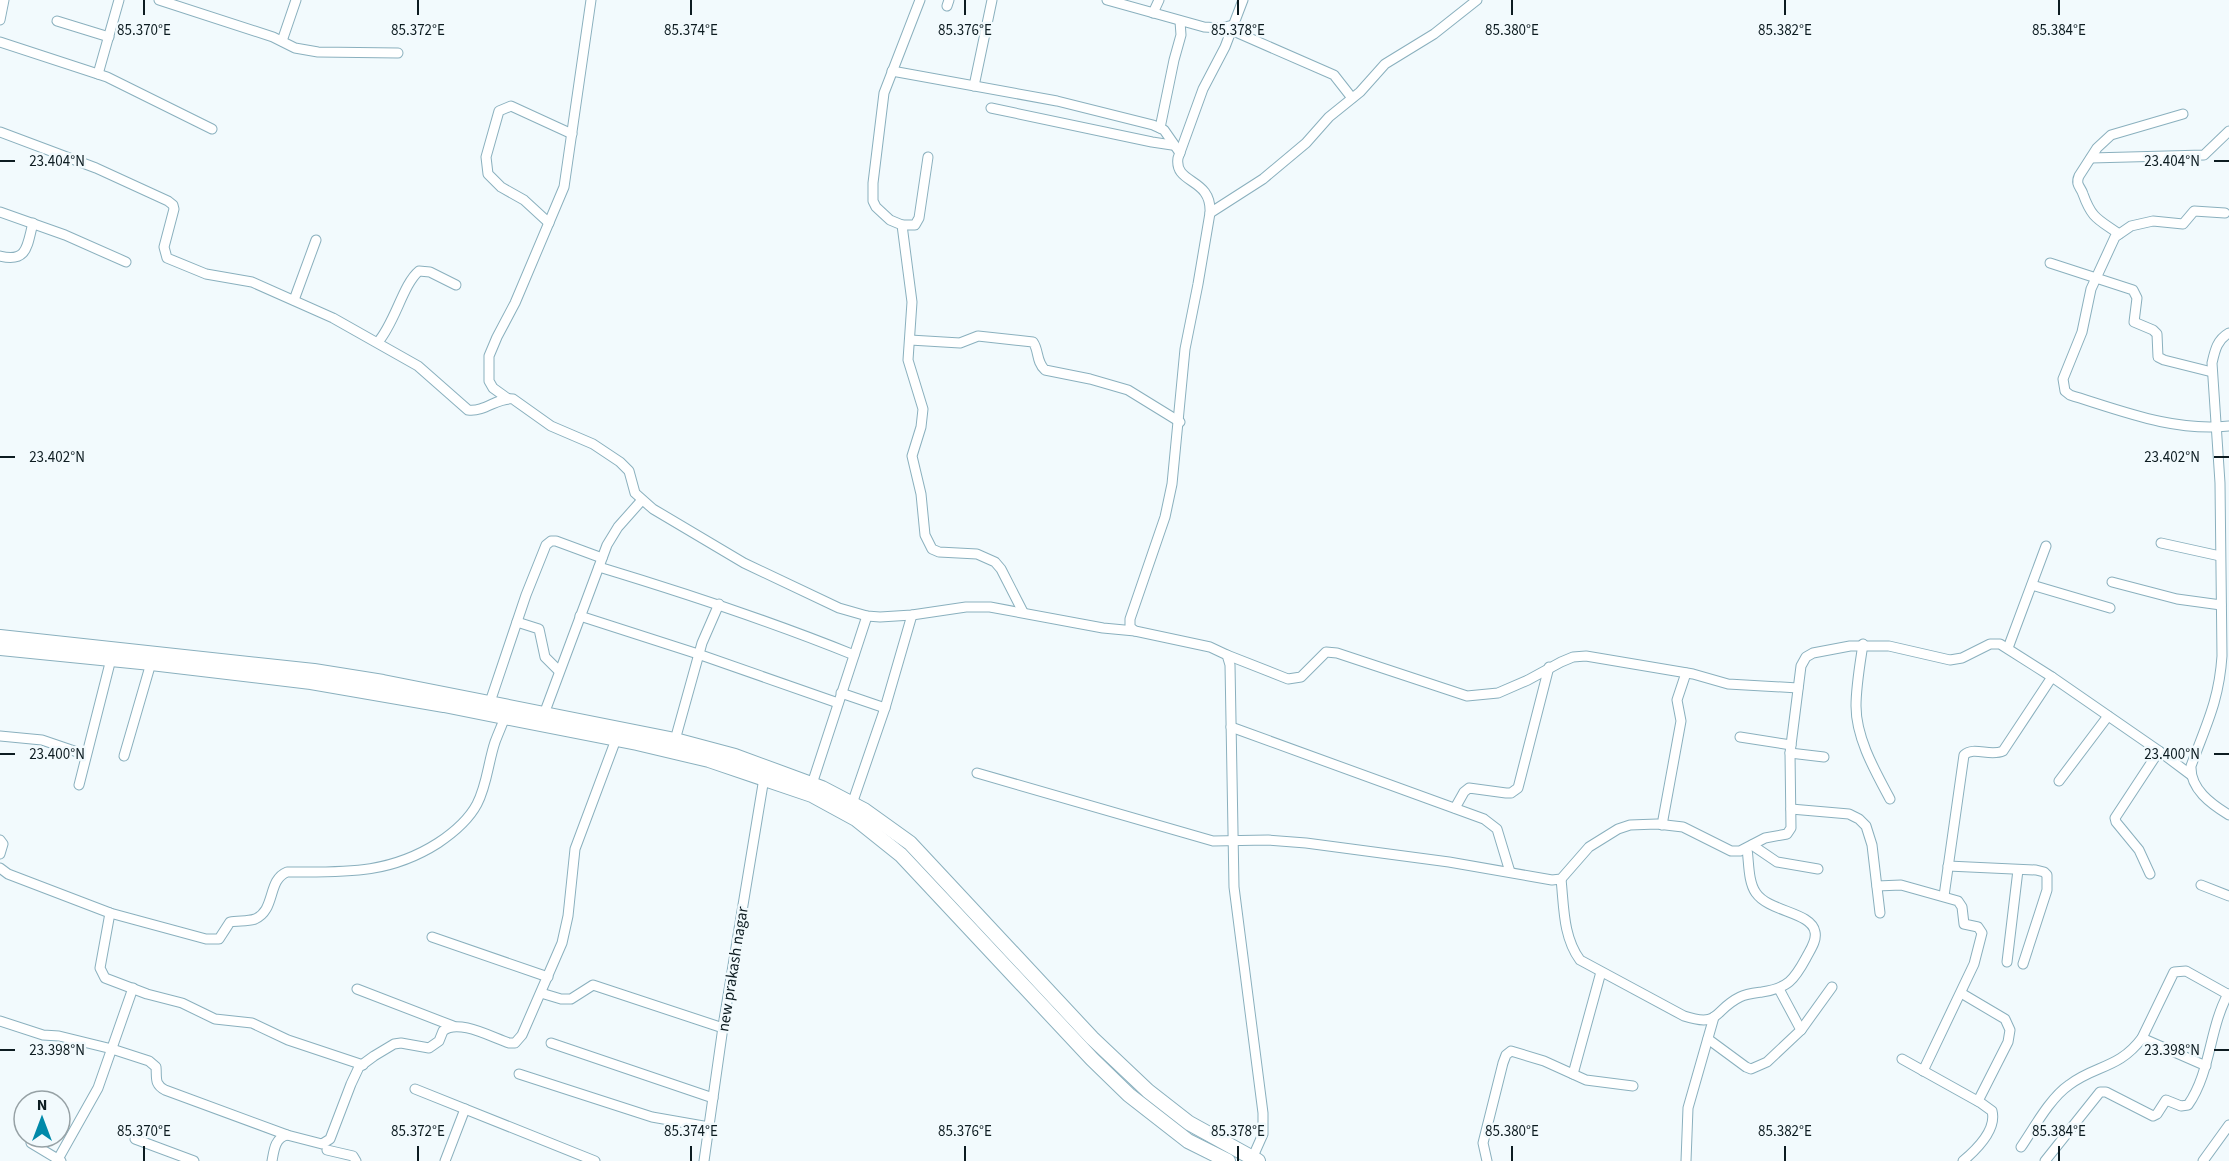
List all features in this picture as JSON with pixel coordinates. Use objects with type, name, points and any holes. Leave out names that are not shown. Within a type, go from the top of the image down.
[{"type":"main road","points":[[0,637],[314,671],[490,702],[544,714],[709,760],[812,795],[839,808],[886,842],[1129,1095],[1182,1137],[1228,1161]]},
{"type":"main road","points":[[0,648],[311,682],[505,717],[675,740],[746,760],[812,784],[881,821],[910,843],[1092,1038],[1137,1081],[1190,1124],[1254,1160]]},
{"type":"street","points":[[0,20],[4,0]]},
{"type":"street","points":[[98,74],[119,0]]},
{"type":"street","points":[[159,0],[282,41],[295,48],[318,52],[398,53]]},
{"type":"street","points":[[282,41],[296,0]]},
{"type":"street","points":[[591,0],[566,179],[511,313],[489,356],[489,381],[493,388],[551,426],[593,444],[613,457],[628,471],[635,493],[642,500],[702,540],[744,563],[839,608],[867,616],[912,615],[977,607],[1023,612],[1103,628],[1135,631],[1210,647],[1227,656],[1288,679],[1301,676],[1326,652],[1337,653],[1467,696],[1498,693],[1528,680],[1549,667],[1573,657],[1586,656],[1686,673],[1728,684],[1798,688]]},
{"type":"street","points":[[920,0],[883,99],[873,201],[884,216],[902,225],[915,225],[920,218],[928,157]]},
{"type":"street","points":[[974,86],[992,0]]},
{"type":"street","points":[[1107,0],[1180,21],[1214,28],[1232,28],[1334,75],[1352,98]]},
{"type":"street","points":[[1153,13],[1159,0]]},
{"type":"street","points":[[1135,631],[1131,627],[1131,612],[1165,518],[1172,484],[1180,422],[1185,349],[1210,213],[1210,204],[1203,188],[1180,172],[1177,166],[1203,89],[1219,60],[1243,0]]},
{"type":"street","points":[[1210,213],[1263,179],[1306,143],[1329,117],[1352,98],[1385,64],[1434,34],[1477,0]]},
{"type":"street","points":[[57,21],[109,37]]},
{"type":"street","points":[[1160,128],[1181,35],[1180,21]]},
{"type":"street","points":[[0,42],[98,74],[212,129]]},
{"type":"street","points":[[892,71],[1078,106],[1160,128],[1164,130],[1172,145],[1180,153]]},
{"type":"street","points":[[549,223],[524,200],[501,187],[488,174],[486,157],[499,111],[505,107],[511,106],[572,134]]},
{"type":"street","points":[[991,108],[1172,145]]},
{"type":"street","points":[[2119,234],[2089,212],[2078,186],[2079,176],[2111,135],[2120,130],[2183,114]]},
{"type":"street","points":[[2091,158],[2204,155],[2229,131]]},
{"type":"street","points":[[0,132],[96,168],[168,201],[174,209],[164,247],[167,258],[206,274],[252,282],[333,318],[418,366],[468,410],[482,410],[507,398]]},
{"type":"street","points":[[2225,213],[2198,210],[2190,214],[2182,224],[2153,221],[2131,226],[2119,234],[2111,244],[2096,277],[2082,332],[2063,379],[2064,391],[2070,395],[2168,424],[2216,428],[2229,426]]},
{"type":"street","points":[[0,212],[126,262]]},
{"type":"street","points":[[0,255],[14,259],[21,256],[25,251],[33,224]]},
{"type":"street","points":[[902,225],[912,302],[909,368],[923,409],[921,427],[912,456],[921,494],[923,524],[928,543],[932,549],[939,552],[977,554],[995,562],[1023,612]]},
{"type":"street","points":[[294,300],[316,240]]},
{"type":"street","points":[[2050,263],[2128,287],[2136,293],[2133,319],[2137,324],[2157,334],[2158,357],[2212,372]]},
{"type":"street","points":[[378,342],[388,328],[418,271],[430,272],[456,285]]},
{"type":"street","points":[[2191,776],[2192,766],[2218,694],[2226,657],[2221,605],[2225,581],[2220,556],[2224,489],[2212,372],[2215,349],[2220,340],[2229,333]]},
{"type":"street","points":[[910,340],[960,343],[978,336],[1033,342],[1036,345],[1036,355],[1045,370],[1128,390],[1180,422]]},
{"type":"street","points":[[544,714],[612,535],[642,500]]},
{"type":"street","points":[[490,702],[546,545],[551,541],[556,541],[601,562],[788,628],[854,655]]},
{"type":"street","points":[[2162,543],[2220,556]]},
{"type":"street","points":[[2008,648],[2046,546]]},
{"type":"street","points":[[2112,582],[2178,598],[2221,605]]},
{"type":"street","points":[[2032,585],[2110,608]]},
{"type":"street","points":[[675,740],[698,654],[719,604]]},
{"type":"street","points":[[852,804],[885,708],[912,615]]},
{"type":"street","points":[[580,616],[838,703]]},
{"type":"street","points":[[812,784],[867,616]]},
{"type":"street","points":[[517,622],[539,629],[545,657],[559,671]]},
{"type":"street","points":[[1863,644],[1856,705],[1857,721],[1879,779],[1890,799]]},
{"type":"street","points":[[977,773],[1189,832],[1213,841],[1306,843],[1552,880],[1561,879],[1589,847],[1610,833],[1630,825],[1683,827],[1731,851],[1749,847],[1765,838],[1787,834],[1791,828],[1791,749],[1801,666],[1806,657],[1813,653],[1863,644],[1896,647],[1950,660],[1962,658],[1990,644],[2000,644],[2052,676],[2159,751],[2191,776],[2198,789],[2229,815]]},
{"type":"street","points":[[1227,656],[1232,673],[1235,898],[1263,1113],[1263,1134],[1254,1160]]},
{"type":"street","points":[[79,785],[111,659]]},
{"type":"street","points":[[124,756],[151,663]]},
{"type":"street","points":[[1455,807],[1469,788],[1511,793],[1518,788],[1549,667]]},
{"type":"street","points":[[1662,825],[1681,721],[1677,700],[1686,673]]},
{"type":"street","points":[[1944,896],[1964,755],[1970,751],[1994,754],[2003,751],[2052,676]]},
{"type":"street","points":[[841,693],[885,708]]},
{"type":"street","points":[[2059,781],[2108,716]]},
{"type":"street","points":[[0,868],[8,874],[110,913],[213,940],[222,936],[230,922],[254,919],[259,916],[270,903],[274,884],[281,874],[287,872],[347,872],[408,860],[443,839],[474,810],[482,792],[505,717]]},
{"type":"street","points":[[1231,727],[1484,819],[1497,829],[1510,872]]},
{"type":"street","points":[[357,990],[453,1026],[468,1028],[502,1041],[515,1043],[522,1035],[541,993],[566,930],[575,849],[618,734]]},
{"type":"street","points":[[0,736],[42,740],[86,755]]},
{"type":"street","points":[[1740,737],[1824,757]]},
{"type":"street","points":[[2150,874],[2139,850],[2115,818],[2159,751]]},
{"type":"street","name":"new prakash nagar","points":[[704,1161],[723,1028],[764,778]]},
{"type":"street","points":[[1791,809],[1849,814],[1866,826],[1870,835],[1880,913]]},
{"type":"street","points":[[0,840],[3,844],[0,854]]},
{"type":"street","points":[[1749,847],[1777,862],[1818,869]]},
{"type":"street","points":[[1561,879],[1566,931],[1580,960],[1684,1016],[1703,1021],[1714,1017],[1740,996],[1779,989],[1789,984],[1797,975],[1815,940],[1813,925],[1808,920],[1768,903],[1756,893],[1752,885],[1749,847]]},
{"type":"street","points":[[1948,866],[2044,872],[2048,881],[2047,890],[2023,964]]},
{"type":"street","points":[[2007,962],[2018,870]]},
{"type":"street","points":[[1877,886],[1901,885],[1960,902],[1964,924],[1978,927],[1982,933],[1977,957],[1923,1071]]},
{"type":"street","points":[[2201,885],[2229,896]]},
{"type":"street","points":[[110,913],[100,968],[105,978],[182,1003],[215,1019],[252,1023],[304,1046],[363,1065]]},
{"type":"street","points":[[432,937],[548,977]]},
{"type":"street","points":[[2021,1147],[2067,1086],[2079,1078],[2110,1065],[2124,1056],[2142,1038],[2174,972],[2186,971],[2228,995],[2216,1021],[2206,1066],[2188,1105],[2181,1106],[2166,1100],[2155,1116],[2151,1116],[2106,1092],[2100,1092],[2045,1161]]},
{"type":"street","points":[[1573,1074],[1601,972]]},
{"type":"street","points":[[541,993],[561,999],[571,999],[593,985],[723,1028]]},
{"type":"street","points":[[1708,1039],[1751,1069],[1767,1062],[1801,1030],[1832,987]]},
{"type":"street","points":[[41,1149],[59,1160],[94,1097],[133,988]]},
{"type":"street","points":[[1779,989],[1801,1030]]},
{"type":"street","points":[[1961,993],[2005,1019],[2010,1030],[2008,1042],[1978,1101]]},
{"type":"street","points":[[1686,1161],[1688,1108],[1714,1017]]},
{"type":"street","points":[[0,1021],[43,1035],[59,1036],[111,1049],[154,1064],[158,1086],[165,1090],[287,1135],[322,1144],[352,1156],[356,1161]]},
{"type":"street","points":[[326,1161],[327,1147],[355,1073],[394,1044],[429,1048],[439,1041],[443,1031],[453,1026]]},
{"type":"street","points":[[2142,1038],[2206,1066]]},
{"type":"street","points":[[551,1043],[713,1098]]},
{"type":"street","points":[[1487,1161],[1483,1143],[1506,1055],[1511,1051],[1519,1052],[1596,1082],[1633,1086]]},
{"type":"street","points":[[1902,1059],[1992,1111],[1992,1123],[1976,1150],[1963,1161]]},
{"type":"street","points":[[519,1074],[652,1117],[709,1127]]},
{"type":"street","points":[[415,1089],[595,1161]]},
{"type":"street","points":[[445,1161],[465,1109]]},
{"type":"street","points":[[2203,1161],[2229,1125]]},
{"type":"street","points":[[272,1161],[277,1142],[287,1135]]},
{"type":"street","points":[[135,1139],[194,1161]]}]
